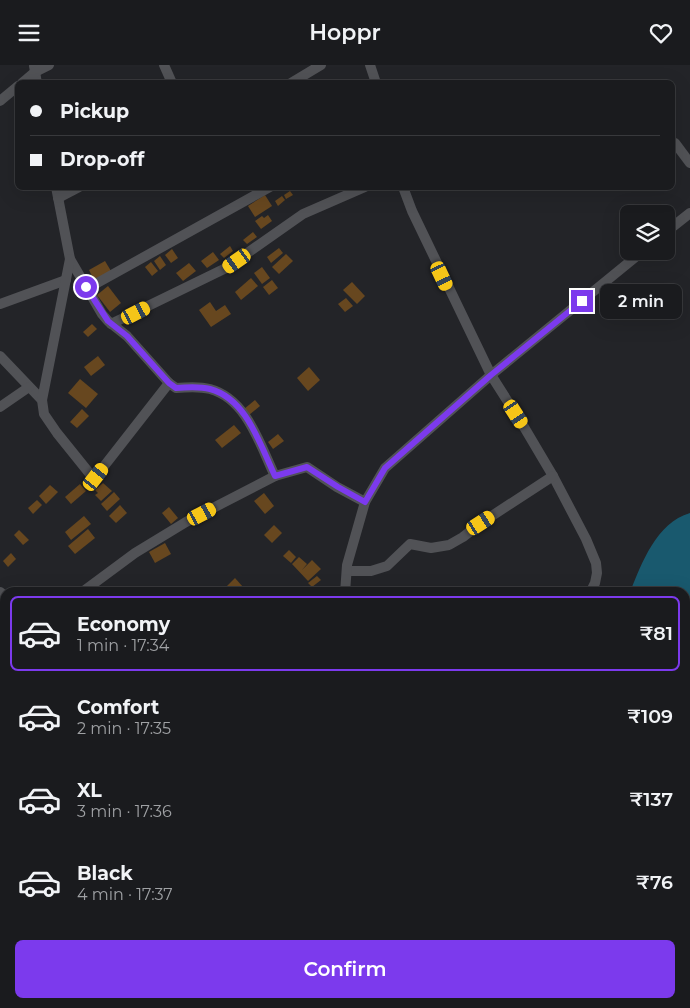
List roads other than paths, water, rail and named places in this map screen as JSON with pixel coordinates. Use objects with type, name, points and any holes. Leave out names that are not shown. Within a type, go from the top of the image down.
[{"type":"street","points":[[24,80],[34,68],[49,65]]},
{"type":"street","points":[[164,65],[171,80]]},
{"type":"street","points":[[296,80],[321,65]]},
{"type":"street","points":[[370,65],[375,80]]},
{"type":"street","points":[[0,101],[15,88]]},
{"type":"street","points":[[675,143],[690,163]]},
{"type":"street","points":[[86,287],[90,287],[265,190]]},
{"type":"street","points":[[112,324],[226,269],[304,214],[358,190]]},
{"type":"street","points":[[404,190],[412,211],[491,375],[568,501],[596,563],[597,573],[593,587]]},
{"type":"street","points":[[57,193],[70,259],[102,315],[127,336],[169,383],[176,388],[195,387],[210,389],[233,400],[252,428],[275,476]]},
{"type":"street","points":[[675,226],[689,217]]},
{"type":"street","points":[[70,259],[42,400],[44,414],[94,479],[169,383]]},
{"type":"street","points":[[346,587],[347,571],[365,502],[385,468],[491,375],[632,260]]},
{"type":"street","points":[[0,304],[66,280]]},
{"type":"street","points":[[0,355],[42,400]]},
{"type":"street","points":[[0,407],[29,387]]},
{"type":"street","points":[[89,587],[136,553],[186,522],[275,476],[307,467],[365,502]]},
{"type":"street","points":[[347,571],[371,571],[387,566],[410,543],[431,548],[449,545],[553,476]]},
{"type":"water","points":[[690,513],[690,587],[632,587],[652,545],[668,525]]}]
